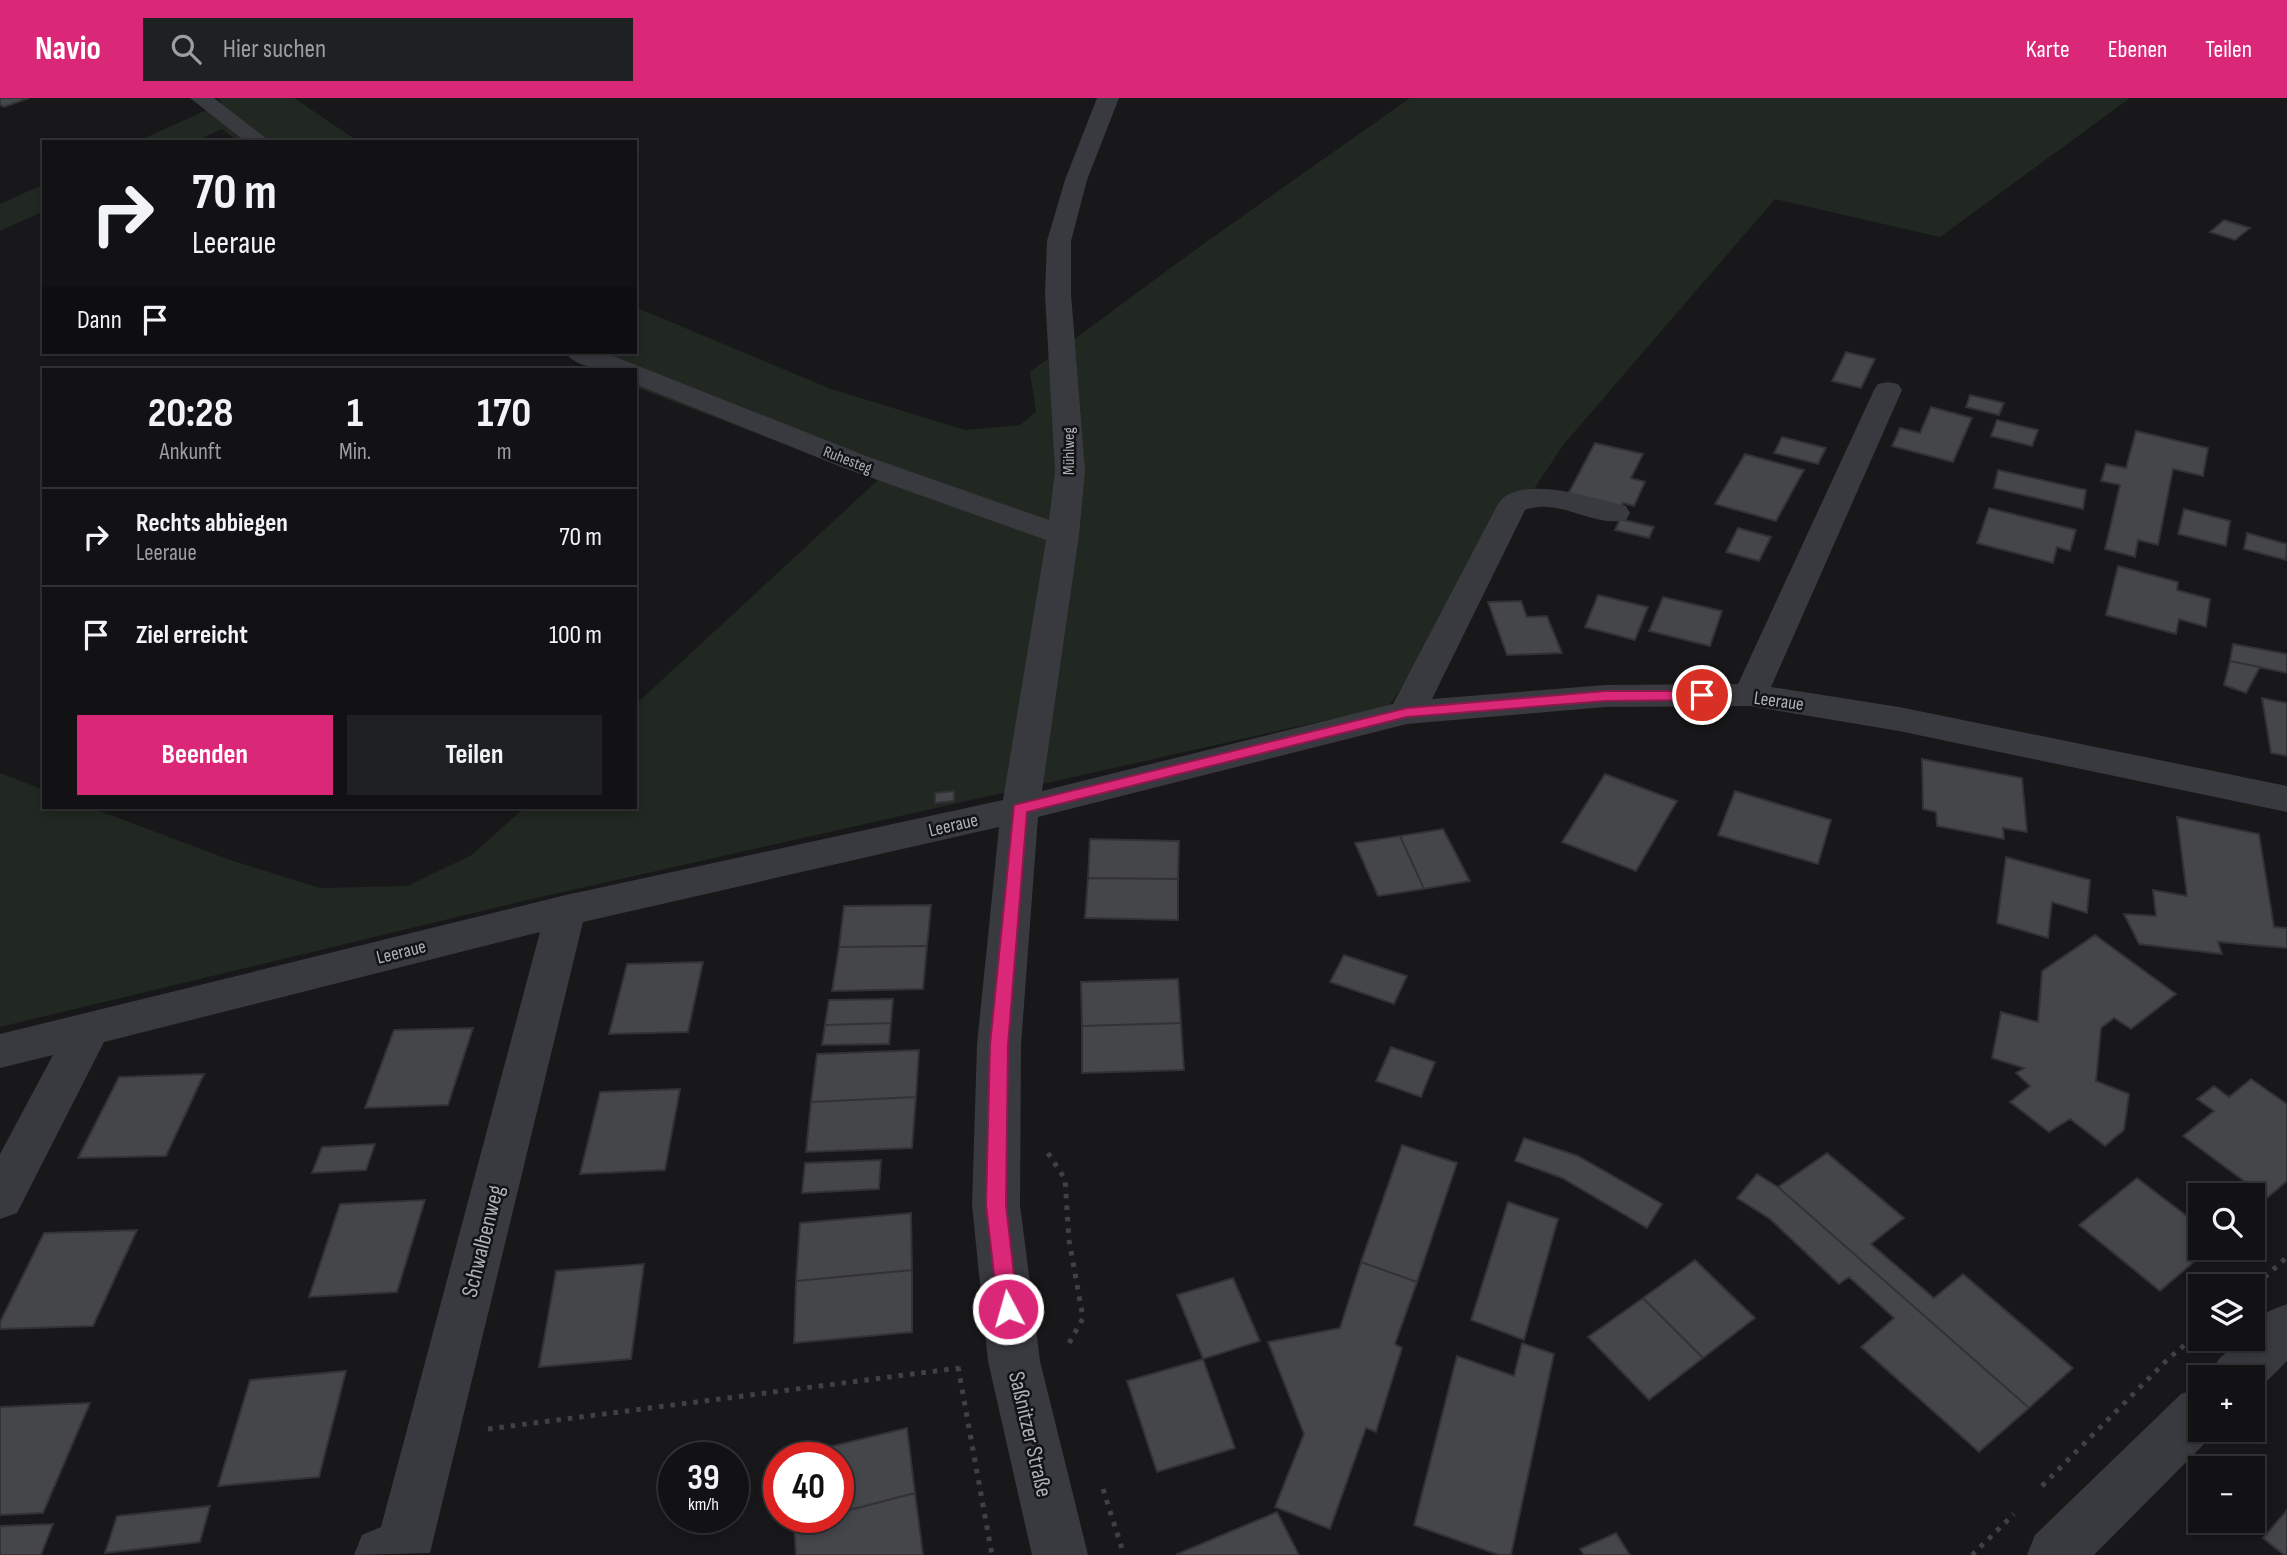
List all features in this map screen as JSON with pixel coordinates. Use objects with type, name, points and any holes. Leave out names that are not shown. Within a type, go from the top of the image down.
[{"type":"street","points":[[201,98],[257,140]]},
{"type":"street","name":"Mühlweg","points":[[1020,809],[1063,535],[1070,471],[1058,294],[1059,242],[1076,180],[1108,98]]},
{"type":"street","points":[[584,354],[619,368]]},
{"type":"street","name":"Ruhesteg","points":[[637,375],[855,462],[1063,535]]},
{"type":"street","points":[[1750,695],[1888,390]]},
{"type":"street","points":[[1407,712],[1513,505],[1525,497],[1543,498],[1615,513]]},
{"type":"street","name":"Leeraue","points":[[0,1051],[566,910],[1020,809],[1407,712],[1605,696],[1750,695],[1899,719],[2287,799]]},
{"type":"street","name":"Saßnitzer Straße","points":[[1020,809],[999,1045],[996,1205],[1014,1361],[1060,1555]]},
{"type":"street","name":"Schwalbenweg","points":[[382,1555],[402,1553],[566,910]]},
{"type":"street","points":[[0,1199],[89,1029]]},
{"type":"street","points":[[2248,1365],[2287,1327]]},
{"type":"street","points":[[2054,1555],[2188,1424]]},
{"type":"path","points":[[1047,1150],[1065,1179],[1069,1240],[1083,1318],[1063,1354]]},
{"type":"path","points":[[2265,1276],[2287,1257]]},
{"type":"path","points":[[2038,1490],[2188,1342]]},
{"type":"path","points":[[432,1436],[1014,1361]]},
{"type":"path","points":[[1972,1555],[2021,1508]]},
{"type":"shaded area","points":[[218,98],[294,98],[356,140],[236,140],[222,129],[198,140],[140,140],[222,103]]},
{"type":"shaded area","points":[[1410,98],[2130,98],[1940,237],[1775,199],[1564,444],[1389,706],[532,899],[0,1027],[0,773],[42,789],[42,809],[94,809],[230,860],[320,888],[407,886],[472,855],[523,809],[637,809],[637,703],[878,480],[637,388],[637,368],[592,368],[565,354],[637,354],[637,308],[831,389],[965,430],[1020,425],[1036,412],[1030,372],[1199,247]]},
{"type":"shaded area","points":[[42,185],[42,212],[0,231],[0,204]]},
{"type":"building","points":[[0,98],[29,98],[4,107],[0,105]]},
{"type":"building","points":[[2224,220],[2250,228],[2235,240],[2210,232]]},
{"type":"building","points":[[1846,352],[1875,359],[1861,388],[1832,381]]},
{"type":"building","points":[[1970,395],[2004,403],[1999,415],[1966,407]]},
{"type":"building","points":[[1931,407],[1972,418],[1953,462],[1892,446],[1900,428],[1920,433]]},
{"type":"building","points":[[1997,420],[2038,430],[2032,446],[1991,436]]},
{"type":"building","points":[[2136,431],[2208,448],[2203,476],[2173,469],[2158,545],[2138,540],[2135,557],[2105,549],[2120,485],[2101,481],[2106,464],[2126,468]]},
{"type":"building","points":[[1782,437],[1826,448],[1818,464],[1774,453]]},
{"type":"building","points":[[1595,443],[1643,454],[1631,478],[1645,482],[1634,506],[1623,503],[1620,509],[1567,496]]},
{"type":"building","points":[[1745,454],[1804,470],[1776,521],[1715,504]]},
{"type":"building","points":[[1998,470],[2086,490],[2083,509],[1994,488]]},
{"type":"building","points":[[1989,508],[2076,530],[2070,551],[2057,547],[2053,563],[1977,543]]},
{"type":"building","points":[[2184,509],[2230,521],[2226,546],[2178,534]]},
{"type":"building","points":[[1620,519],[1654,527],[1649,538],[1615,530]]},
{"type":"building","points":[[1738,528],[1771,537],[1759,561],[1726,552]]},
{"type":"building","points":[[2247,533],[2287,544],[2286,560],[2244,549]]},
{"type":"building","points":[[2118,566],[2178,582],[2177,590],[2210,599],[2206,627],[2179,619],[2176,634],[2106,615]]},
{"type":"building","points":[[1598,595],[1648,607],[1635,640],[1585,627]]},
{"type":"building","points":[[1663,597],[1722,611],[1710,646],[1649,631]]},
{"type":"building","points":[[1521,601],[1527,617],[1547,616],[1562,653],[1507,655],[1488,602]]},
{"type":"building","points":[[2233,644],[2287,654],[2287,673],[2230,661]]},
{"type":"building","points":[[2230,661],[2260,667],[2246,693],[2224,685]]},
{"type":"building","points":[[2262,698],[2287,703],[2287,756],[2271,753]]},
{"type":"building","points":[[1922,759],[2022,778],[2027,832],[2003,828],[2004,839],[1937,826],[1936,812],[1923,809]]},
{"type":"building","points":[[1605,774],[1677,801],[1636,871],[1562,842]]},
{"type":"building","points":[[954,791],[954,801],[935,803],[935,793]]},
{"type":"building","points":[[1735,791],[1831,820],[1818,864],[1718,835]]},
{"type":"building","points":[[2177,817],[2259,834],[2274,927],[2287,928],[2287,948],[2218,942],[2222,954],[2139,944],[2124,914],[2156,916],[2153,890],[2187,896]]},
{"type":"building","points":[[1443,829],[1470,881],[1424,889],[1400,836]]},
{"type":"building","points":[[1400,836],[1424,889],[1378,896],[1355,843]]},
{"type":"building","points":[[1090,839],[1179,841],[1178,879],[1088,878]]},
{"type":"building","points":[[2006,857],[2090,880],[2087,913],[2052,902],[2048,938],[1997,923]]},
{"type":"building","points":[[1088,878],[1178,879],[1178,920],[1085,918]]},
{"type":"building","points":[[931,905],[927,946],[839,947],[844,906]]},
{"type":"building","points":[[2095,935],[2176,994],[2131,1029],[2114,1018],[2101,1028],[2096,1081],[2129,1094],[2124,1130],[2105,1146],[2070,1119],[2049,1132],[2010,1102],[2030,1086],[2016,1073],[2024,1068],[1992,1058],[2001,1012],[2038,1022],[2042,971]]},
{"type":"building","points":[[927,946],[923,989],[832,991],[839,947]]},
{"type":"building","points":[[1344,955],[1407,976],[1394,1004],[1330,982]]},
{"type":"building","points":[[703,962],[688,1032],[609,1034],[627,964]]},
{"type":"building","points":[[1178,979],[1181,1023],[1082,1026],[1081,982]]},
{"type":"building","points":[[893,999],[891,1023],[825,1025],[829,1000]]},
{"type":"building","points":[[891,1023],[889,1044],[822,1045],[825,1025]]},
{"type":"building","points":[[1181,1023],[1184,1070],[1082,1073],[1082,1026]]},
{"type":"building","points":[[473,1028],[448,1105],[365,1108],[394,1030]]},
{"type":"building","points":[[1391,1047],[1435,1062],[1421,1097],[1376,1081]]},
{"type":"building","points":[[919,1050],[916,1097],[811,1102],[817,1054]]},
{"type":"building","points":[[204,1074],[166,1156],[78,1158],[119,1077]]},
{"type":"building","points":[[2251,1079],[2287,1104],[2287,1181],[2267,1198],[2265,1183],[2247,1183],[2183,1136],[2214,1111],[2197,1099],[2214,1086],[2229,1097]]},
{"type":"building","points":[[680,1089],[665,1170],[580,1174],[600,1092]]},
{"type":"building","points":[[916,1097],[912,1148],[806,1152],[811,1102]]},
{"type":"building","points":[[1524,1138],[1578,1156],[1662,1204],[1647,1228],[1562,1178],[1515,1161]]},
{"type":"building","points":[[375,1144],[366,1170],[312,1173],[322,1147]]},
{"type":"building","points":[[1402,1145],[1457,1163],[1417,1282],[1361,1262]]},
{"type":"building","points":[[1827,1153],[1904,1218],[1871,1244],[1934,1298],[1963,1274],[2073,1368],[2029,1408],[1778,1187]]},
{"type":"building","points":[[881,1160],[879,1189],[802,1193],[805,1163]]},
{"type":"building","points":[[1757,1174],[1778,1187],[2029,1408],[1979,1452],[1861,1347],[1894,1318],[1849,1277],[1839,1284],[1770,1219],[1737,1198]]},
{"type":"building","points":[[2137,1178],[2188,1217],[2188,1260],[2196,1260],[2160,1291],[2079,1225]]},
{"type":"building","points":[[425,1200],[397,1292],[309,1297],[340,1204]]},
{"type":"building","points":[[1508,1202],[1558,1219],[1524,1340],[1471,1320]]},
{"type":"building","points":[[911,1213],[912,1270],[796,1281],[800,1223]]},
{"type":"building","points":[[137,1230],[93,1326],[0,1329],[0,1322],[44,1233]]},
{"type":"building","points":[[1695,1260],[1755,1318],[1703,1358],[1643,1298]]},
{"type":"building","points":[[1361,1262],[1417,1282],[1395,1344],[1402,1348],[1376,1432],[1366,1428],[1330,1529],[1275,1507],[1304,1434],[1268,1342],[1340,1328]]},
{"type":"building","points":[[644,1264],[631,1359],[539,1367],[556,1271]]},
{"type":"building","points":[[912,1270],[912,1332],[794,1343],[796,1281]]},
{"type":"building","points":[[1233,1278],[1260,1341],[1203,1359],[1177,1295]]},
{"type":"building","points":[[1643,1298],[1703,1358],[1649,1400],[1588,1337]]},
{"type":"building","points":[[1522,1343],[1554,1354],[1511,1555],[1499,1555],[1414,1525],[1457,1356],[1514,1376]]},
{"type":"building","points":[[1203,1359],[1235,1448],[1157,1472],[1127,1381]]},
{"type":"building","points":[[346,1371],[319,1477],[218,1486],[250,1380]]},
{"type":"building","points":[[90,1403],[43,1513],[0,1515],[0,1407]]},
{"type":"building","points":[[907,1428],[915,1493],[854,1509],[854,1442],[849,1442]]},
{"type":"building","points":[[915,1493],[923,1555],[796,1555],[795,1533],[854,1533],[854,1509]]},
{"type":"building","points":[[210,1506],[200,1542],[105,1553],[117,1516]]},
{"type":"building","points":[[2287,1510],[2287,1555],[2284,1555],[2263,1538]]},
{"type":"building","points":[[1277,1512],[1299,1555],[1177,1554]]},
{"type":"building","points":[[53,1524],[41,1555],[0,1555],[0,1526]]},
{"type":"building","points":[[1616,1533],[1630,1555],[1584,1555],[1580,1549]]},
{"type":"route","points":[[1008,1309],[996,1205],[999,1045],[1020,809],[1407,712],[1605,696],[1702,695]]}]
